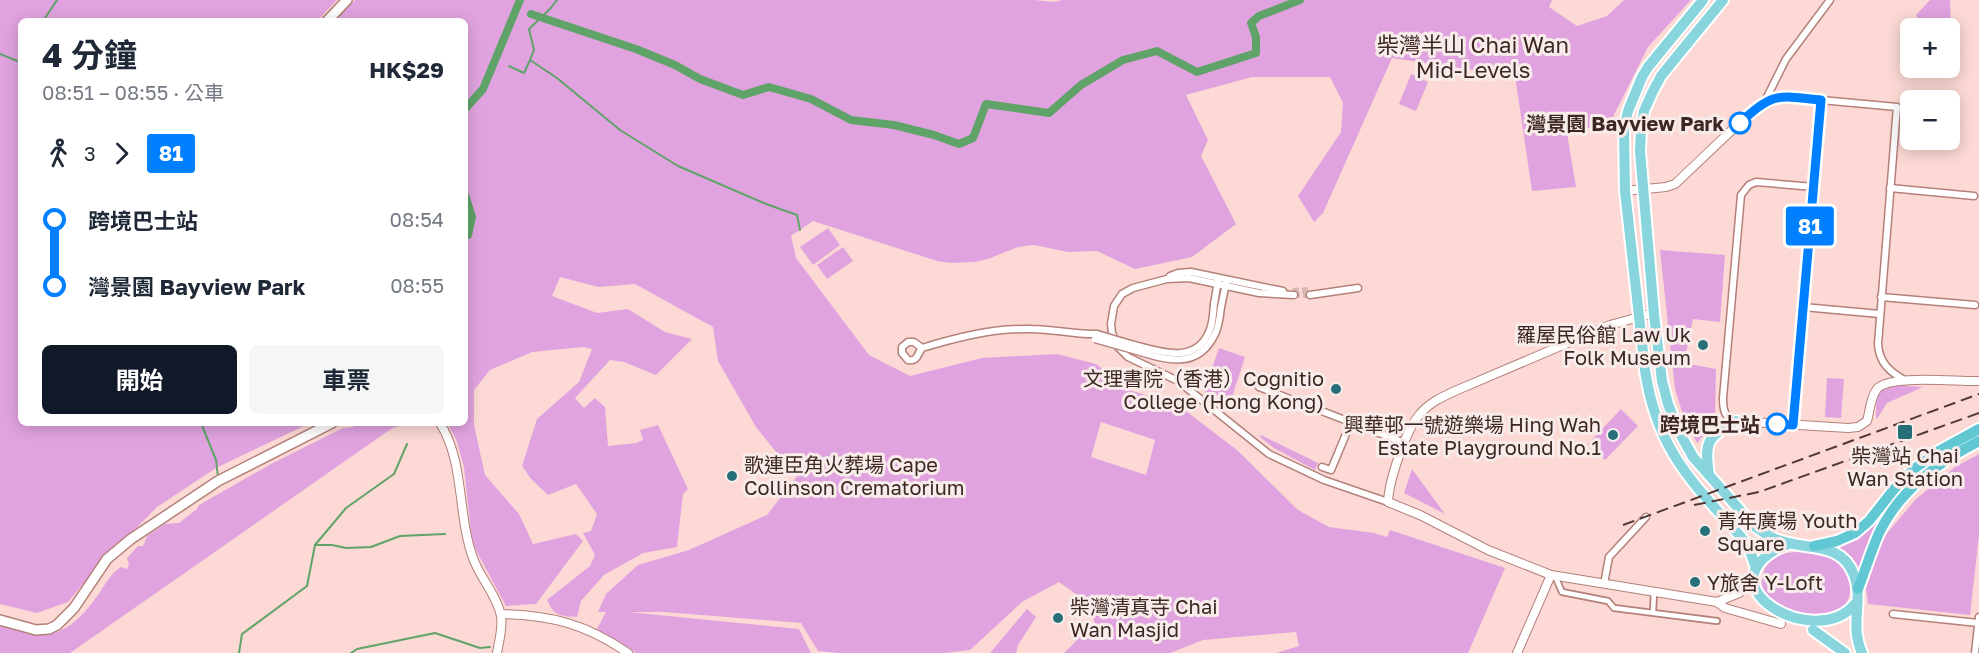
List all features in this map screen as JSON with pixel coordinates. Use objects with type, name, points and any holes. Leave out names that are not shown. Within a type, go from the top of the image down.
[{"type":"highway","points":[[1814,546],[1837,541],[1860,530],[1914,469],[1939,451],[1979,429]]},
{"type":"highway","points":[[1858,589],[1879,534],[1904,496],[1918,481],[1941,463],[1979,441]]},
{"type":"main road","points":[[330,18],[347,0]]},
{"type":"main road","points":[[1703,0],[1648,67],[1636,90],[1624,130],[1625,191],[1647,385],[1653,409],[1664,438],[1682,470],[1749,548],[1760,604],[1769,615],[1781,624],[1814,630],[1832,627],[1838,623],[1856,601]]},
{"type":"main road","points":[[1723,0],[1672,62],[1652,93],[1644,111],[1640,151],[1662,381],[1672,417],[1693,457],[1754,526],[1772,537],[1790,543],[1829,550],[1842,558],[1854,573],[1858,589],[1856,634],[1862,653]]},
{"type":"main road","points":[[1709,475],[1707,454],[1709,443],[1716,433],[1736,422]]},
{"type":"main road","points":[[0,620],[36,630],[49,629],[57,625],[74,608],[104,563],[131,539],[208,487],[326,426]]},
{"type":"main road","points":[[1755,573],[1777,549],[1790,543]]},
{"type":"main road","points":[[1814,630],[1845,653]]},
{"type":"street","points":[[1765,101],[1786,59],[1830,0]]},
{"type":"street","points":[[1625,191],[1675,184],[1765,101],[1782,97],[1897,107],[1878,344],[1881,358],[1890,371],[1907,381]]},
{"type":"street","points":[[1793,425],[1821,100]]},
{"type":"street","points":[[1814,187],[1756,182],[1749,185],[1741,195],[1723,398],[1724,411],[1727,416],[1736,422],[1858,427],[1867,421],[1873,396],[1880,386],[1890,382],[1979,381]]},
{"type":"street","points":[[1890,188],[1974,196]]},
{"type":"street","points":[[1294,293],[1184,278],[1161,280],[1127,290],[1114,306],[1112,333],[1121,351],[1136,362],[1178,381],[1269,454],[1324,480],[1388,502],[1488,550],[1553,575],[1717,602],[1739,593],[1755,573]]},
{"type":"street","points":[[924,348],[973,334],[1011,329],[1049,329],[1087,335],[1097,334],[1164,354],[1183,354],[1199,346],[1210,332],[1218,282]]},
{"type":"street","points":[[1087,335],[1164,359],[1186,360],[1195,357],[1210,342],[1218,324],[1226,283]]},
{"type":"street","points":[[1311,292],[1358,288]]},
{"type":"street","points":[[1881,297],[1975,305]]},
{"type":"street","points":[[1803,307],[1880,314]]},
{"type":"street","points":[[1388,502],[1389,487],[1413,424],[1420,414],[1442,397],[1610,325],[1654,312]]},
{"type":"street","points":[[1259,387],[1405,443]]},
{"type":"street","points":[[1322,467],[1333,471],[1351,422]]},
{"type":"street","points":[[441,426],[455,460],[470,549],[476,566],[501,614],[497,653]]},
{"type":"street","points":[[1604,584],[1609,557],[1646,517]]},
{"type":"street","points":[[1553,575],[1562,592],[1608,601],[1614,608],[1717,621]]},
{"type":"street","points":[[1517,653],[1553,575]]},
{"type":"street","points":[[1653,612],[1654,592]]},
{"type":"street","points":[[1717,602],[1725,609],[1781,624]]},
{"type":"street","points":[[501,614],[552,618],[598,634],[628,653]]},
{"type":"street","points":[[1893,614],[1978,623]]},
{"type":"street","points":[[1975,653],[1979,617]]},
{"type":"shaded area","points":[[0,0],[337,0],[320,18],[18,18],[18,426],[304,426],[216,468],[157,507],[92,573],[68,602],[37,613],[0,604]]},
{"type":"shaded area","points":[[355,0],[1034,0],[1054,2],[1062,0],[1552,0],[1549,7],[1577,26],[1607,16],[1624,0],[1691,0],[1648,47],[1610,123],[1567,133],[1576,187],[1532,191],[1515,76],[1392,58],[1323,213],[1314,222],[1298,196],[1341,132],[1343,103],[1330,77],[1252,77],[1186,95],[1208,140],[1201,156],[1236,224],[1192,257],[1135,269],[1097,251],[1068,252],[1034,245],[1018,247],[975,262],[950,263],[937,261],[813,221],[791,236],[796,258],[869,355],[910,376],[982,358],[1057,354],[1096,364],[1129,390],[1178,405],[1237,450],[1298,510],[1329,527],[1387,537],[1390,530],[1505,568],[1468,653],[1276,653],[1299,646],[1296,632],[1203,640],[1170,653],[1064,653],[1095,622],[1076,594],[1059,582],[1022,602],[970,650],[945,653],[818,651],[801,623],[664,612],[628,612],[799,629],[811,653],[636,653],[597,629],[606,612],[598,612],[606,594],[638,565],[689,550],[767,515],[815,453],[785,463],[756,427],[718,361],[713,327],[635,284],[598,287],[560,277],[552,296],[597,313],[628,309],[665,332],[692,339],[656,375],[624,362],[610,360],[575,398],[584,408],[595,398],[605,407],[608,446],[636,443],[643,440],[640,430],[658,425],[688,489],[683,494],[677,547],[643,553],[604,575],[581,601],[577,617],[558,614],[547,600],[590,566],[595,555],[583,533],[591,531],[597,514],[576,484],[548,495],[531,479],[522,466],[537,419],[579,382],[592,349],[583,347],[532,352],[490,370],[474,390],[474,425],[485,475],[519,514],[533,544],[576,534],[583,541],[536,604],[506,606],[472,543],[464,467],[456,439],[449,426],[468,426],[468,18],[338,18]],"holes":[[[1101,422],[1155,440],[1146,475],[1091,457]]]},
{"type":"shaded area","points":[[1930,0],[1950,0],[1951,18],[1918,18],[1916,15]]},
{"type":"shaded area","points":[[1411,74],[1428,82],[1416,111],[1399,104]]},
{"type":"shaded area","points":[[828,228],[840,245],[813,265],[800,247]]},
{"type":"shaded area","points":[[843,247],[853,261],[827,279],[817,265]]},
{"type":"shaded area","points":[[1660,250],[1725,255],[1720,322],[1693,319],[1684,363],[1716,369],[1715,421],[1697,443],[1683,415],[1675,389]]},
{"type":"shaded area","points":[[1219,348],[1245,357],[1231,400],[1204,391]]},
{"type":"shaded area","points":[[1827,378],[1844,379],[1841,418],[1825,417]]},
{"type":"shaded area","points":[[1893,385],[1923,387],[1887,403],[1877,419],[1877,396],[1882,390]]},
{"type":"shaded area","name":"興華邨一號遊樂場 Hing Wah Estate Playground No.1","points":[[1621,409],[1638,426],[1605,460],[1588,444]]},
{"type":"shaded area","points":[[398,426],[70,653],[0,653],[0,624],[33,633],[58,632],[89,607],[114,572],[121,567],[127,569],[129,565],[127,558],[138,546],[143,546],[147,536],[165,524],[179,523],[199,505],[271,464],[343,428]]},
{"type":"shaded area","points":[[1261,435],[1318,463],[1315,470],[1274,448],[1260,437]]},
{"type":"shaded area","points":[[1979,454],[1979,535],[1970,615],[1868,604],[1866,588],[1883,538],[1916,499],[1955,467]]},
{"type":"shaded area","points":[[1412,469],[1445,514],[1404,493]]},
{"type":"shaded area","points":[[1898,491],[1900,492],[1873,532],[1859,573],[1852,557],[1838,548],[1869,528]]},
{"type":"shaded area","points":[[1798,552],[1827,556],[1839,563],[1847,575],[1849,595],[1845,606],[1835,617],[1788,616],[1762,591],[1763,574],[1770,562],[1781,555]]},
{"type":"shaded area","points":[[1027,609],[1036,617],[1018,645],[1016,653],[990,653]]},
{"type":"waterway","points":[[45,18],[57,0]]},
{"type":"waterway","points":[[468,106],[483,89],[520,0]]},
{"type":"waterway","points":[[530,60],[534,50],[529,29],[557,0]]},
{"type":"waterway","points":[[531,14],[636,49],[675,65],[700,79],[743,95],[769,87],[811,99],[851,120],[894,125],[959,144],[973,138],[986,104],[1049,113],[1081,85],[1123,60],[1157,51],[1197,72],[1256,53],[1256,37],[1251,23],[1259,16],[1300,0]]},
{"type":"waterway","points":[[0,54],[18,61]]},
{"type":"waterway","points":[[509,66],[524,73],[530,60],[557,78],[620,130],[678,166],[797,215],[800,230]]},
{"type":"waterway","points":[[468,204],[472,217],[468,235]]},
{"type":"waterway","points":[[202,426],[216,460],[218,477]]},
{"type":"waterway","points":[[239,653],[242,634],[307,586],[315,545],[346,508],[394,474],[407,444]]},
{"type":"waterway","points":[[315,545],[346,548],[371,547],[400,536],[445,534]]},
{"type":"waterway","points":[[351,653],[357,649],[435,633],[480,648],[490,647]]},
{"type":"tunnel","points":[[1293,291],[1309,290]]},
{"type":"tunnel","points":[[1294,295],[1310,295]]},
{"type":"railway","points":[[1623,525],[1979,394]]},
{"type":"railway","points":[[1694,505],[1759,492],[1979,413]]},
{"type":"bus line","name":"81","points":[[1740,123],[1759,105],[1770,99],[1782,97],[1821,100],[1793,425],[1777,424]]},
{"type":"place","name":"灣景園 Bayview Park","points":[[1740,123]]},
{"type":"place","name":"羅屋民俗館 Law Uk Folk Museum","points":[[1703,345]]},
{"type":"place","name":"文理書院（香港）Cognitio College (Hong Kong)","points":[[1336,389]]},
{"type":"place","name":"跨境巴士站","points":[[1777,424]]},
{"type":"place","name":"柴灣站 Chai Wan Station","points":[[1905,432]]},
{"type":"place","name":"興華邨一號遊樂場 Hing Wah Estate Playground No.1","points":[[1613,435]]},
{"type":"place","name":"歌連臣角火葬場 Cape Collinson Crematorium","points":[[732,476]]},
{"type":"place","name":"青年廣場 Youth Square","points":[[1705,531]]},
{"type":"place","name":"Y旅舍 Y-Loft","points":[[1695,582]]},
{"type":"place","name":"柴灣清真寺 Chai Wan Masjid","points":[[1058,618]]},
{"type":"district","name":"柴灣半山 Chai Wan Mid-Levels","points":[[1473,56]]}]
